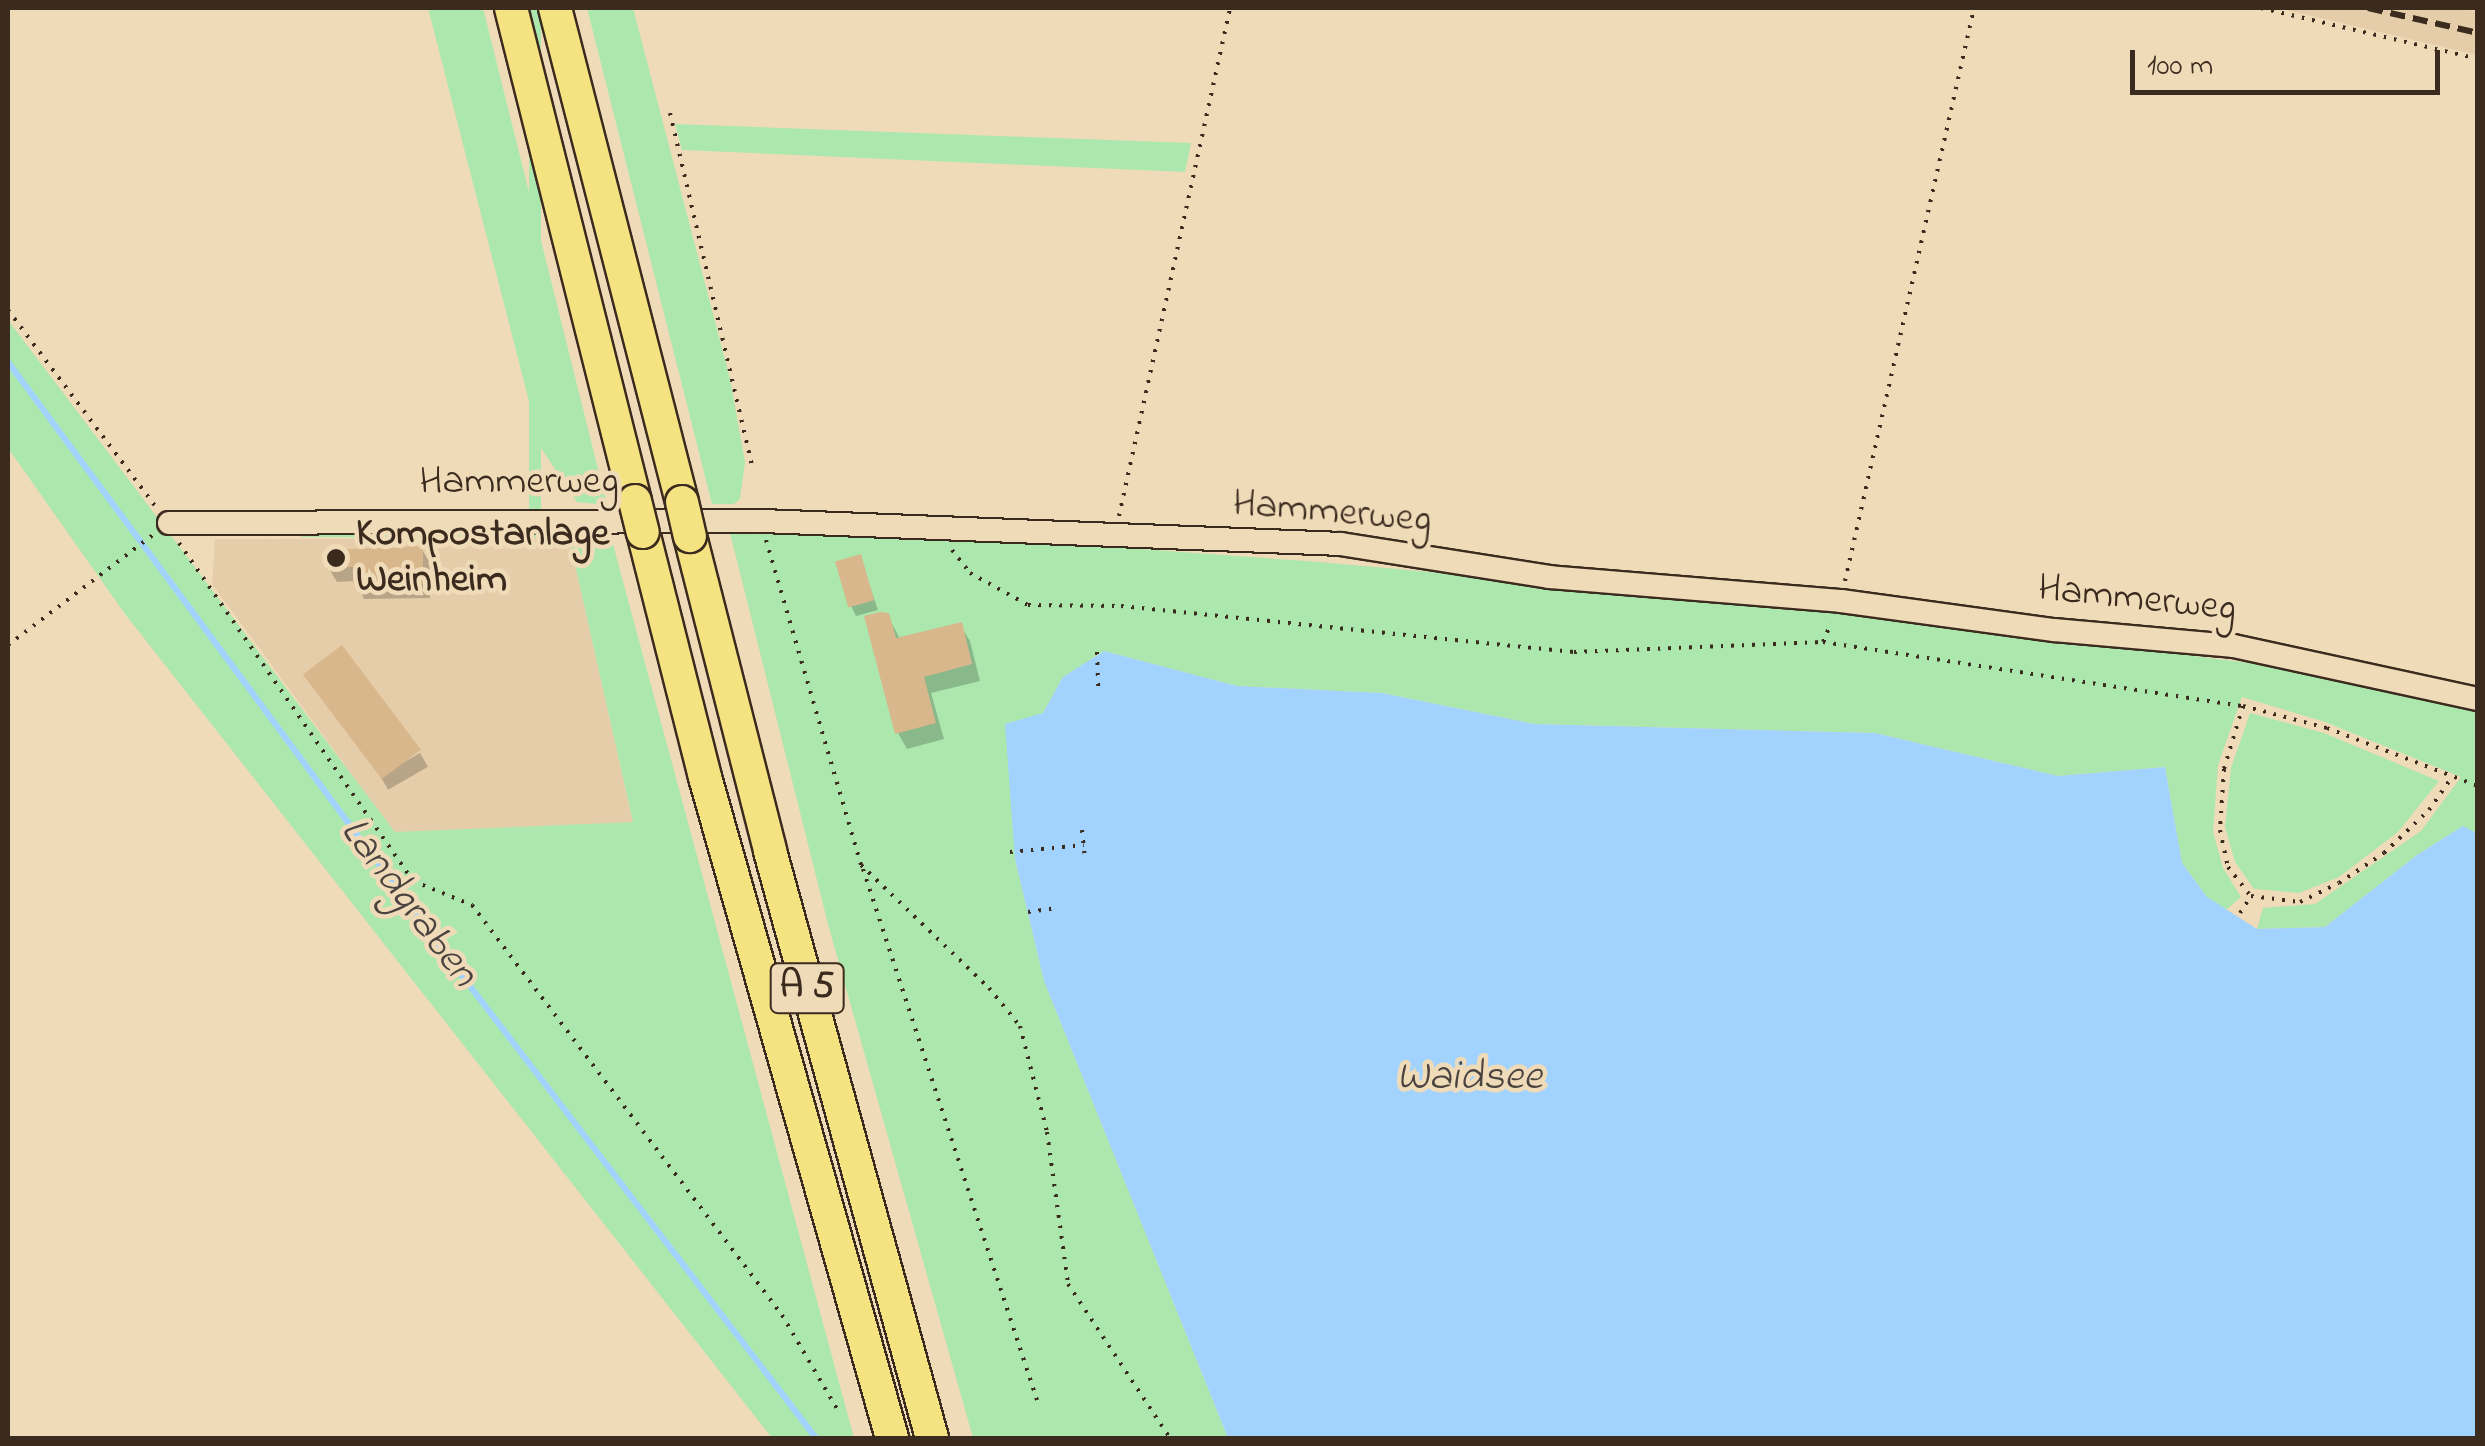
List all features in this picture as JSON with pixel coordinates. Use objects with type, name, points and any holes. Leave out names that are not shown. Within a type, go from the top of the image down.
[{"type":"highway","name":"A 5","points":[[511,8],[704,777],[892,1438]]},
{"type":"highway","name":"A 5","points":[[555,8],[770,851],[932,1438]]},
{"type":"street","name":"Hammerweg","points":[[160,530],[762,521],[1341,544],[1549,577],[1841,601],[2054,630],[2234,646],[2478,699]]},
{"type":"path","points":[[1116,536],[1230,8]]},
{"type":"path","points":[[1841,601],[1974,8]]},
{"type":"path","points":[[2261,8],[2478,59]]},
{"type":"path","points":[[670,112],[753,470]]},
{"type":"path","points":[[8,310],[160,530],[198,577],[413,881],[472,906],[782,1314],[840,1414]]},
{"type":"path","points":[[762,521],[861,864],[1037,1400]]},
{"type":"path","points":[[8,646],[160,530]]},
{"type":"path","points":[[946,531],[950,547],[970,572],[1028,605],[1121,606],[1574,652],[1823,642],[2243,706],[2327,728],[2452,780],[2478,786]]},
{"type":"path","points":[[1097,652],[1098,690]]},
{"type":"path","points":[[2243,706],[2224,770],[2220,830],[2228,867],[2251,896],[2300,902],[2338,883],[2384,853],[2430,810],[2452,780]]},
{"type":"path","points":[[1082,830],[1086,859]]},
{"type":"path","points":[[1010,852],[1084,844]]},
{"type":"path","points":[[861,864],[989,988],[1020,1026],[1047,1132],[1068,1284],[1170,1438]]},
{"type":"path","points":[[2240,914],[2251,896]]},
{"type":"path","points":[[1028,912],[1057,908]]},
{"type":"shaded area","points":[[2277,8],[2458,8],[2477,12],[2477,55]]},
{"type":"shaded area","points":[[569,538],[633,823],[394,832],[212,584],[215,539]]},
{"type":"green space","points":[[428,8],[483,8],[607,505],[577,502],[541,448]]},
{"type":"green space","points":[[529,8],[541,8],[541,517],[529,517]]},
{"type":"green space","points":[[587,8],[633,8],[730,379],[745,462],[740,499],[734,504],[712,504]]},
{"type":"green space","points":[[675,124],[1191,143],[1185,172],[682,150]]},
{"type":"green space","points":[[8,320],[395,832],[633,822],[569,538],[302,537],[305,521],[607,522],[854,1438],[772,1438],[125,614],[8,448]]},
{"type":"green space","points":[[729,529],[1112,547],[1320,562],[1824,608],[2249,663],[2477,708],[2477,834],[2463,826],[2417,855],[2325,927],[2257,929],[2263,908],[2315,904],[2421,831],[2461,777],[2325,722],[2242,697],[2218,765],[2213,832],[2223,868],[2241,897],[2226,910],[2207,897],[2182,863],[2165,767],[2058,776],[1875,733],[1534,724],[1382,693],[1237,686],[1104,651],[1063,677],[1043,713],[1015,859],[1044,981],[1228,1438],[973,1438],[829,928]]},
{"type":"green space","points":[[2250,713],[2324,733],[2439,781],[2398,832],[2339,877],[2299,893],[2254,889],[2235,862],[2225,827],[2231,768]]},
{"type":"water","name":"Waidsee","points":[[1104,651],[1237,686],[1382,693],[1534,724],[1875,733],[2058,776],[2165,767],[2182,863],[2207,897],[2257,929],[2325,927],[2417,855],[2463,826],[2478,834],[2477,1438],[1228,1438],[1044,981],[1015,859],[1005,724],[1043,713],[1063,677]]},
{"type":"building","points":[[423,546],[423,584],[353,584],[353,567],[326,567],[325,550]]},
{"type":"building","points":[[861,554],[874,600],[848,608],[835,561]]},
{"type":"building","points":[[889,613],[896,638],[962,622],[972,664],[924,677],[936,723],[895,734],[864,616]]},
{"type":"building","points":[[342,645],[421,750],[382,779],[303,674]]},
{"type":"waterway","name":"Landgraben","points":[[8,362],[440,947],[816,1438]]},
{"type":"railway","points":[[2368,8],[2478,33]]},
{"type":"place","name":"Kompostanlage Weinheim","points":[[336,558]]}]
